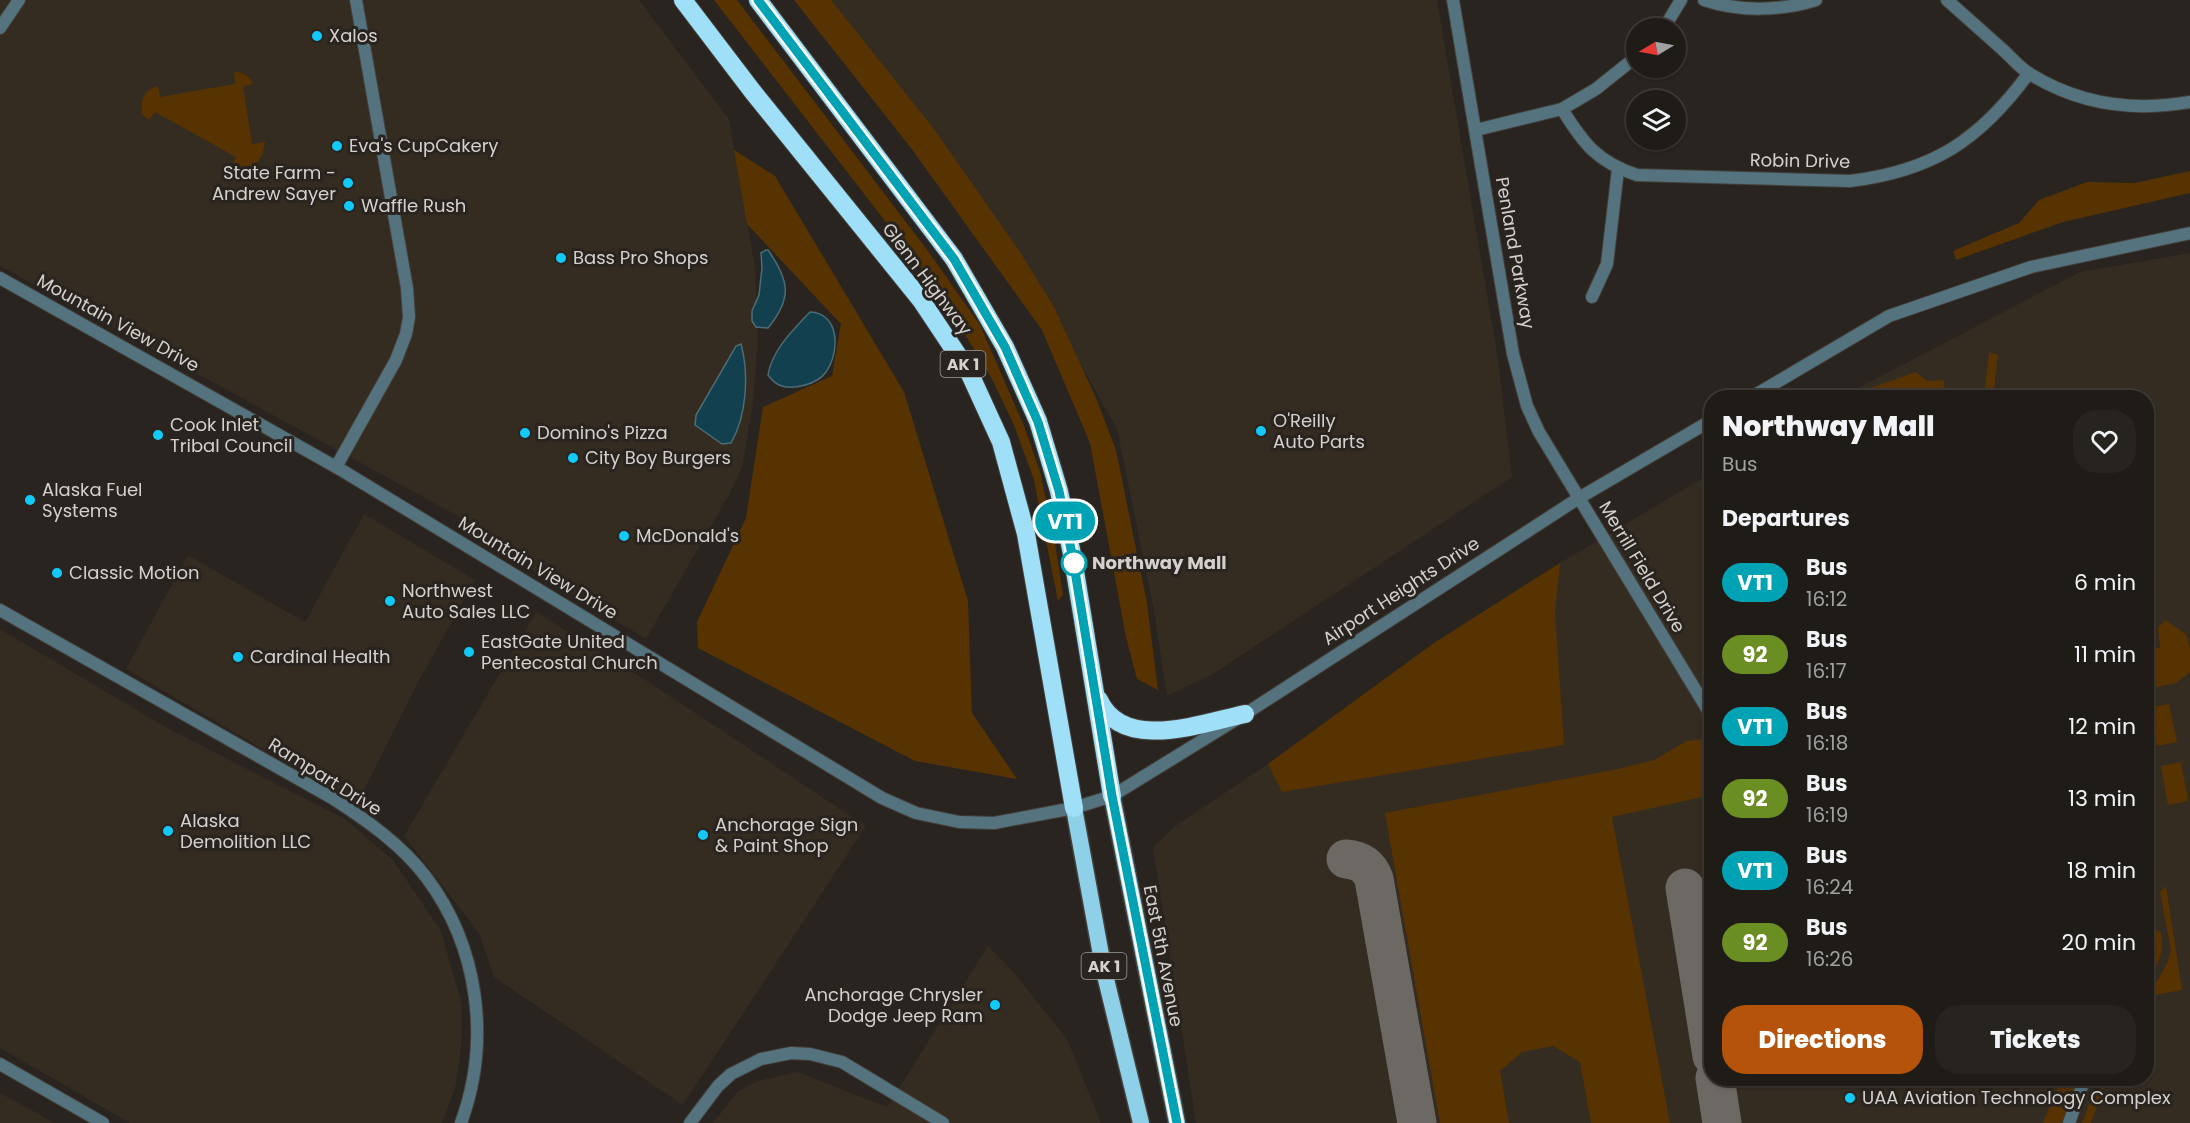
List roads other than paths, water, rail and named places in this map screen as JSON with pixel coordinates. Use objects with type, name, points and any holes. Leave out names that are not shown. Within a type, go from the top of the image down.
[{"type":"highway","name":"Glenn Highway","points":[[683,0],[760,102],[921,300],[969,372],[1001,442],[1026,534],[1074,808]]},
{"type":"highway","name":"Glenn Highway","points":[[758,0],[954,259],[1005,347],[1038,422],[1059,491],[1073,559],[1112,796]]},
{"type":"highway","points":[[1095,691],[1104,711],[1115,722],[1124,727],[1146,731],[1165,730],[1245,714]]},
{"type":"highway","name":"East 5th Avenue","points":[[1112,796],[1177,1123]]},
{"type":"highway","name":"AK 1","points":[[1074,808],[1104,971],[1141,1123]]},
{"type":"street","points":[[0,28],[18,0]]},
{"type":"street","points":[[336,467],[396,360],[406,334],[409,317],[407,288],[356,0]]},
{"type":"street","name":"Penland Parkway","points":[[1454,0],[1514,354],[1527,406],[1539,432],[1580,498]]},
{"type":"street","points":[[1670,18],[1681,0]]},
{"type":"street","points":[[1704,0],[1732,7],[1760,9],[1786,7],[1816,0]]},
{"type":"street","points":[[1947,0],[2029,73],[2067,93],[2100,103],[2131,108],[2163,107],[2190,102]]},
{"type":"street","points":[[1476,130],[1562,109],[1596,89],[1626,65]]},
{"type":"street","name":"Robin Drive","points":[[1562,109],[1579,138],[1599,156],[1618,169],[1637,175],[1850,181],[1884,177],[1916,167],[1948,152],[1977,130],[2007,102],[2029,73]]},
{"type":"street","points":[[1592,297],[1608,264],[1618,169]]},
{"type":"street","points":[[1763,390],[1889,315],[2031,267],[2190,233]]},
{"type":"street","name":"Mountain View Drive","points":[[0,278],[336,467],[882,798],[916,813],[958,822],[994,823],[1074,808],[1112,796]]},
{"type":"street","name":"Airport Heights Drive","points":[[1112,796],[1245,714],[1580,498],[1704,425]]},
{"type":"street","name":"Merrill Field Drive","points":[[1580,498],[1704,704]]},
{"type":"street","name":"Rampart Drive","points":[[0,610],[332,798],[389,840],[425,875],[446,907],[465,946],[475,990],[478,1037],[474,1079],[461,1123]]},
{"type":"street","points":[[690,1123],[718,1086],[731,1074],[761,1059],[778,1054],[810,1054],[842,1062],[943,1123]]},
{"type":"street","points":[[0,1064],[103,1123]]},
{"type":"street","points":[[2069,1123],[2082,1086]]},
{"type":"water","points":[[766,250],[780,271],[785,289],[782,307],[768,328],[756,327],[752,321],[752,311],[759,295],[761,253]]},
{"type":"water","points":[[810,312],[820,314],[832,326],[835,344],[831,364],[822,376],[811,383],[797,387],[784,387],[768,375],[770,366],[784,341]]},
{"type":"water","points":[[741,344],[746,381],[743,407],[731,443],[722,444],[695,425],[696,415],[736,346]]},
{"type":"place","name":"Xalos","points":[[317,36]]},
{"type":"place","name":"Eva's CupCakery","points":[[337,146]]},
{"type":"place","name":"State Farm - Andrew Sayer","points":[[348,183]]},
{"type":"place","name":"Waffle Rush","points":[[349,206]]},
{"type":"place","name":"Bass Pro Shops","points":[[561,258]]},
{"type":"place","name":"O'Reilly Auto Parts","points":[[1261,431]]},
{"type":"place","name":"Domino's Pizza","points":[[525,433]]},
{"type":"place","name":"Cook Inlet Tribal Council","points":[[158,435]]},
{"type":"place","name":"City Boy Burgers","points":[[573,458]]},
{"type":"place","name":"Alaska Fuel Systems","points":[[30,500]]},
{"type":"place","name":"McDonald's","points":[[624,536]]},
{"type":"place","name":"Northway Mall","points":[[1074,563]]},
{"type":"place","name":"Classic Motion","points":[[57,573]]},
{"type":"place","name":"Northwest Auto Sales LLC","points":[[390,601]]},
{"type":"place","name":"EastGate United Pentecostal Church","points":[[469,652]]},
{"type":"place","name":"Cardinal Health","points":[[238,657]]},
{"type":"place","name":"Alaska Demolition LLC","points":[[168,831]]},
{"type":"place","name":"Anchorage Sign & Paint Shop","points":[[703,835]]},
{"type":"place","name":"Anchorage Chrysler Dodge Jeep Ram","points":[[995,1005]]},
{"type":"place","name":"UAA Aviation Technology Complex","points":[[1850,1098]]}]
